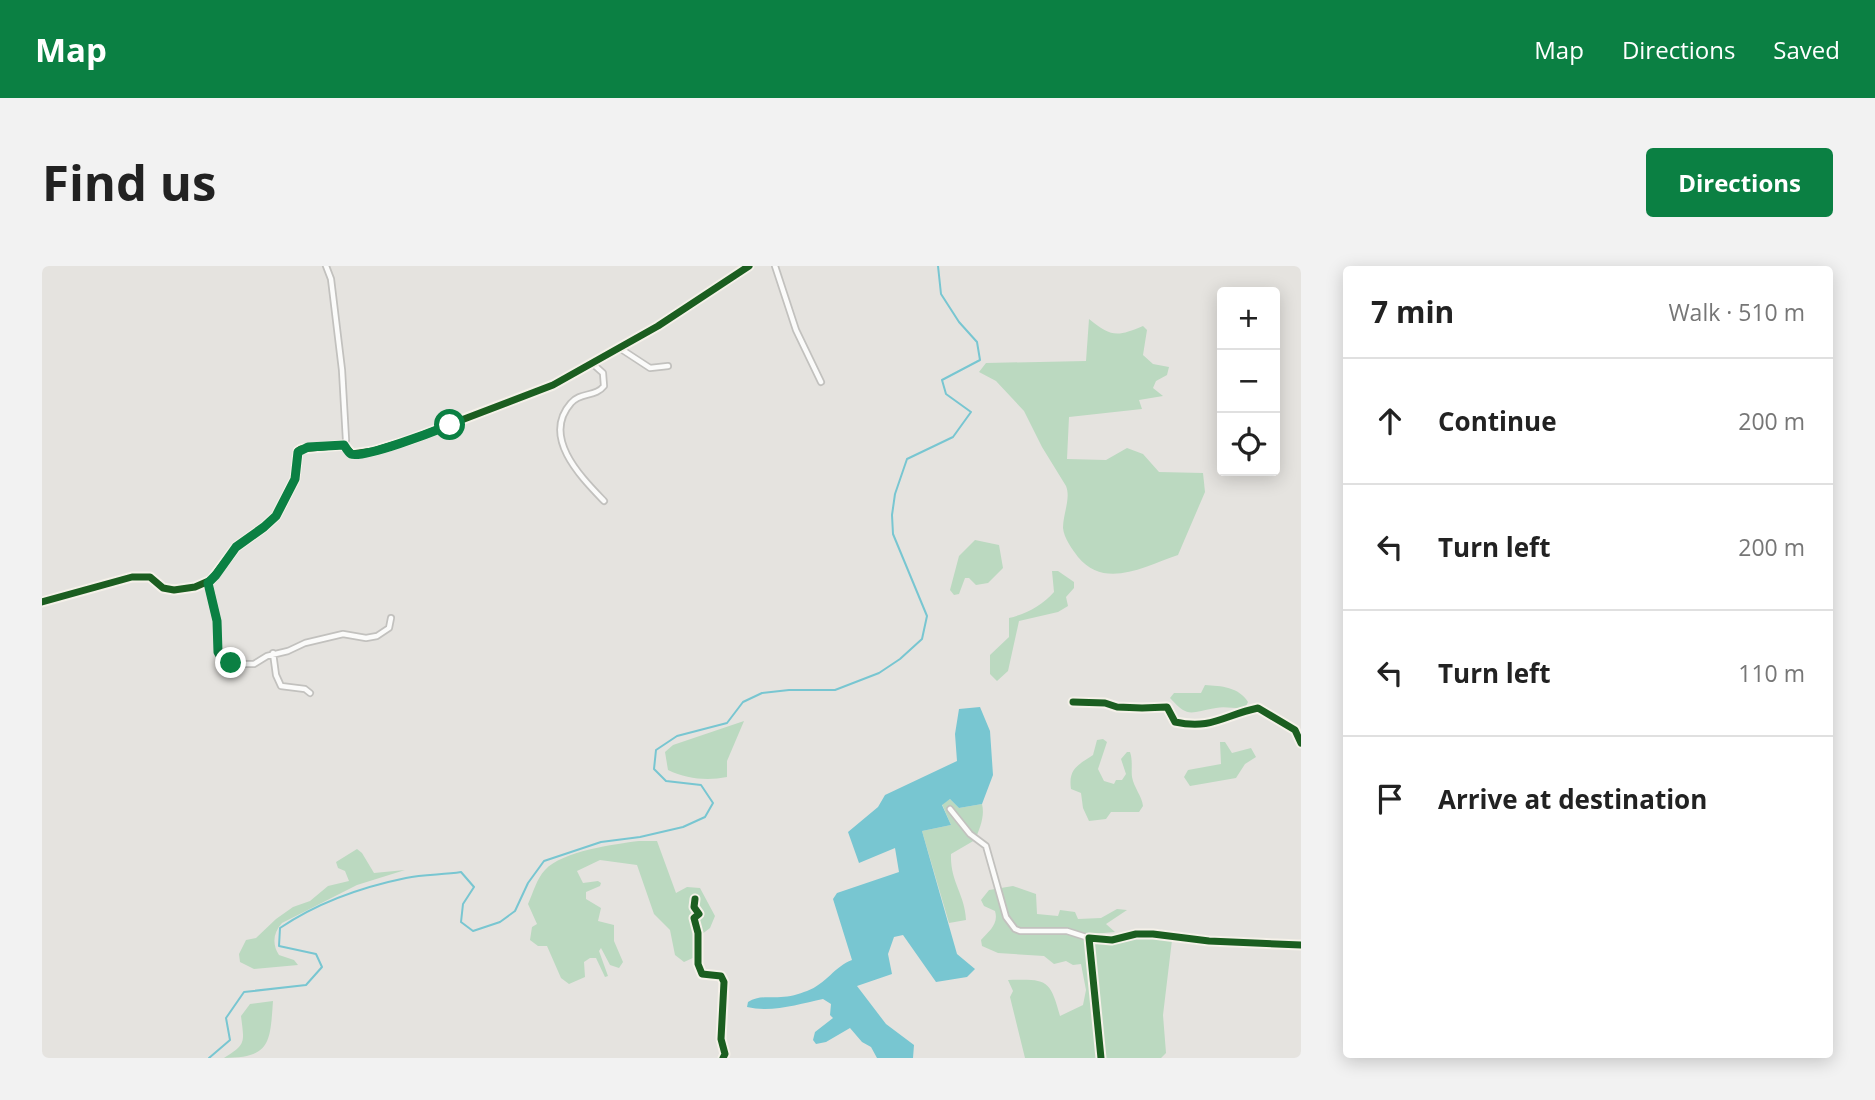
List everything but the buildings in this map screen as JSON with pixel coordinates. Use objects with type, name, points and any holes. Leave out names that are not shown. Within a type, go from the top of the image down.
[{"type":"street","points":[[326,266],[331,279],[342,370],[346,440],[344,445]]},
{"type":"street","points":[[344,445],[350,453],[356,455],[392,446],[533,394],[594,364],[749,266]]},
{"type":"street","points":[[775,266],[796,330],[821,382]]},
{"type":"street","points":[[621,348],[650,368],[668,366]]},
{"type":"street","points":[[594,364],[603,373],[604,386],[600,391],[579,396],[571,402],[561,417],[558,432],[567,455],[580,475],[604,501]]},
{"type":"street","points":[[42,602],[141,576],[150,577],[163,588],[174,590],[208,583],[236,547],[276,516],[295,479],[298,452],[308,447],[344,445]]},
{"type":"street","points":[[208,583],[217,621],[217,647],[222,659],[236,664],[250,665],[273,653],[344,634],[366,638],[377,636],[391,625],[391,618]]},
{"type":"street","points":[[273,653],[279,684],[283,688],[305,688],[310,693]]},
{"type":"street","points":[[1073,702],[1104,703],[1117,707],[1167,707],[1175,722],[1197,725],[1209,724],[1258,708],[1295,730],[1301,743]]},
{"type":"street","points":[[950,809],[971,834],[986,846],[1004,913],[1011,925],[1020,931],[1067,930],[1089,938],[1112,940],[1136,934],[1153,934],[1209,941],[1301,946]]},
{"type":"street","points":[[695,899],[694,907],[699,914],[694,918],[698,933],[698,967],[702,974],[721,976],[724,982],[721,1033],[725,1054],[723,1058]]},
{"type":"street","points":[[1089,938],[1101,1058]]},
{"type":"green space","points":[[1089,319],[1114,333],[1143,326],[1147,330],[1143,355],[1153,364],[1169,367],[1167,375],[1156,381],[1153,388],[1163,396],[1139,400],[1142,409],[1069,417],[1067,459],[1106,460],[1127,448],[1143,454],[1159,472],[1203,473],[1205,492],[1178,555],[1139,569],[1113,574],[1089,567],[1076,554],[1063,528],[1068,496],[1066,486],[1024,411],[996,381],[979,372],[986,363],[1086,361]]},
{"type":"green space","points":[[975,540],[999,545],[1003,568],[988,583],[976,585],[969,578],[965,578],[959,594],[954,595],[950,590],[959,556]]},
{"type":"green space","points":[[1052,571],[1058,571],[1074,582],[1074,588],[1066,597],[1068,606],[1058,612],[1019,621],[1008,671],[997,681],[990,674],[990,655],[1009,637],[1009,618],[1034,608],[1054,592]]},
{"type":"green space","points":[[1205,685],[1235,690],[1248,702],[1245,708],[1219,707],[1190,712],[1182,709],[1170,698],[1174,693],[1201,693]]},
{"type":"green space","points":[[744,721],[727,761],[727,777],[697,778],[668,770],[665,752],[673,745]]},
{"type":"green space","points":[[1103,739],[1107,742],[1098,769],[1104,781],[1114,784],[1116,780],[1122,780],[1126,774],[1121,759],[1130,752],[1132,777],[1143,806],[1139,812],[1111,812],[1106,819],[1089,821],[1083,808],[1081,793],[1071,789],[1070,782],[1073,772],[1093,755],[1097,740]]},
{"type":"green space","points":[[1220,742],[1225,742],[1232,753],[1251,748],[1256,757],[1245,764],[1236,778],[1190,786],[1184,777],[1188,770],[1221,764]]},
{"type":"green space","points":[[950,799],[959,808],[982,804],[983,813],[975,840],[951,854],[951,864],[966,920],[949,923],[922,831],[951,825],[942,804]]},
{"type":"green space","points":[[639,841],[657,841],[676,893],[687,887],[700,888],[715,916],[710,928],[693,941],[695,957],[684,962],[675,955],[670,930],[654,914],[637,865],[600,860],[577,871],[583,883],[601,883],[586,892],[586,899],[601,908],[598,921],[614,925],[614,941],[623,962],[619,968],[610,965],[601,948],[599,951],[608,976],[605,977],[596,958],[590,958],[584,962],[585,977],[569,984],[561,978],[547,946],[538,946],[530,940],[532,927],[537,924],[528,904],[537,881],[545,870],[563,858],[589,850]]},
{"type":"green space","points":[[357,849],[374,873],[405,870],[357,885],[282,923],[275,935],[277,951],[279,955],[294,960],[298,965],[254,969],[240,962],[239,954],[246,940],[256,938],[276,919],[293,907],[310,901],[328,886],[349,881],[345,871],[338,868],[336,862]]},
{"type":"green space","points":[[1013,886],[1036,894],[1037,914],[1058,916],[1060,910],[1075,912],[1078,919],[1101,918],[1117,909],[1127,910],[1106,924],[1115,932],[1093,934],[1085,942],[1098,1058],[1025,1058],[1010,997],[1013,991],[1008,980],[1031,980],[1045,984],[1053,995],[1060,1016],[1083,1005],[1086,990],[1081,964],[1073,965],[1066,961],[1054,964],[1044,956],[998,953],[982,946],[981,940],[992,927],[996,916],[995,911],[984,906],[981,900],[989,890]]},
{"type":"green space","points":[[1136,938],[1172,940],[1163,1015],[1166,1053],[1161,1058],[1104,1058],[1093,941],[1115,943]]},
{"type":"green space","points":[[273,1001],[271,1027],[265,1045],[251,1055],[224,1058],[242,1042],[241,1016],[250,1004]]},
{"type":"water","points":[[980,707],[990,731],[993,775],[982,804],[959,808],[950,799],[942,805],[951,825],[922,831],[957,954],[975,969],[967,977],[936,982],[903,935],[894,937],[888,954],[892,974],[857,986],[886,1024],[914,1045],[913,1058],[877,1058],[871,1047],[862,1042],[850,1028],[826,1042],[816,1044],[813,1040],[815,1032],[833,1018],[830,1015],[831,1004],[823,999],[776,1008],[747,1007],[748,1002],[756,998],[787,996],[807,991],[852,960],[833,899],[837,893],[899,872],[895,848],[859,863],[848,832],[878,807],[885,795],[957,761],[955,734],[959,709]]},
{"type":"waterway","points":[[209,1058],[230,1040],[226,1018],[244,992],[306,985],[322,967],[316,954],[279,946],[280,928],[294,919],[340,897],[373,886],[413,877],[461,872],[474,887],[463,904],[461,922],[473,931],[500,922],[515,911],[528,883],[544,861],[601,842],[683,827],[705,817],[713,803],[701,785],[666,781],[654,769],[656,750],[677,736],[727,723],[743,702],[762,693],[835,690],[879,673],[922,639],[927,616],[893,534],[895,494],[907,459],[953,437],[971,412],[946,394],[942,380],[980,360],[977,342],[959,322],[941,294],[938,266]]},
{"type":"cycle path","points":[[42,602],[132,577],[150,577],[163,588],[174,590],[195,587],[211,580],[236,547],[276,516],[295,479],[298,451],[301,449],[344,445],[352,454],[373,451],[553,385],[658,326],[749,266]]},
{"type":"cycle path","points":[[1073,702],[1105,703],[1117,707],[1167,707],[1175,722],[1188,724],[1218,721],[1258,708],[1295,730],[1301,743]]},
{"type":"cycle path","points":[[695,899],[694,907],[699,914],[694,918],[698,933],[698,964],[702,974],[721,976],[724,982],[721,1039],[725,1054],[723,1058]]},
{"type":"cycle path","points":[[1101,1058],[1089,938],[1112,940],[1136,934],[1153,934],[1209,941],[1301,945]]},
{"type":"route","points":[[231,663],[222,659],[218,652],[217,621],[208,583],[236,547],[276,516],[295,479],[298,452],[308,447],[344,445],[350,453],[356,455],[392,446],[450,425]]}]
